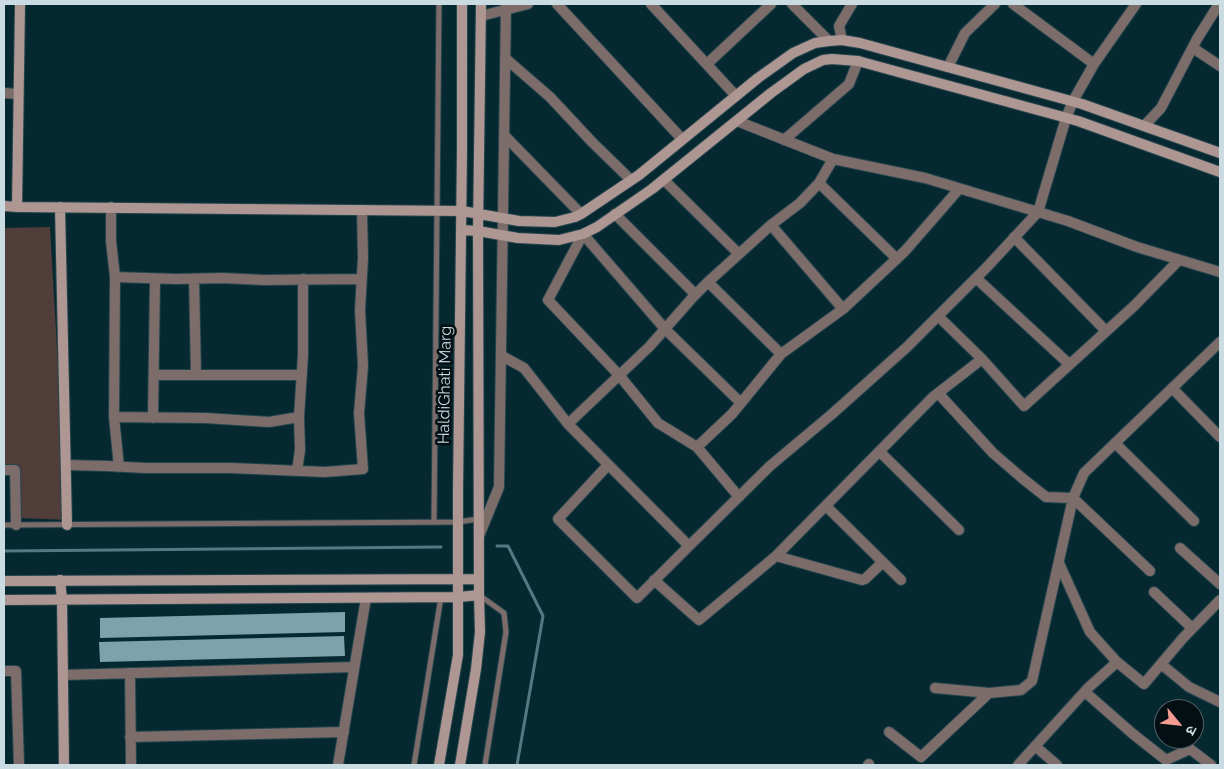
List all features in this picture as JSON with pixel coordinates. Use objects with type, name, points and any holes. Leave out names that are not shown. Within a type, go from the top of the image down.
[{"type":"street","points":[[17,207],[20,4]]},
{"type":"street","name":"HaldiGhati Marg","points":[[439,765],[458,655],[462,4]]},
{"type":"street","name":"HaldiGhati Marg","points":[[460,765],[476,669],[480,632],[478,539],[478,213],[481,4]]},
{"type":"street","points":[[481,16],[506,6],[528,4]]},
{"type":"street","points":[[556,4],[682,139]]},
{"type":"street","points":[[651,4],[736,96]]},
{"type":"street","points":[[706,64],[771,4]]},
{"type":"street","points":[[792,4],[829,40]]},
{"type":"street","points":[[842,40],[839,26],[852,4]]},
{"type":"street","points":[[948,67],[965,34],[995,4]]},
{"type":"street","points":[[1013,4],[1094,64]]},
{"type":"street","points":[[1144,126],[1161,108],[1192,48],[1220,4]]},
{"type":"street","points":[[608,465],[558,519],[636,598],[770,466],[887,365],[976,278],[1038,212],[1066,118],[1073,101],[1132,5]]},
{"type":"street","points":[[478,539],[499,487],[507,359],[503,236],[506,6]]},
{"type":"street","points":[[4,206],[438,210],[462,211],[519,220],[555,222],[581,214],[632,180],[736,96],[793,53],[815,43],[829,40],[860,43],[1073,101],[1220,153]]},
{"type":"street","points":[[1192,48],[1220,66]]},
{"type":"street","points":[[505,58],[550,97],[592,142],[632,180]]},
{"type":"street","points":[[462,230],[518,238],[559,240],[583,234],[664,180],[771,93],[812,64],[832,59],[858,61],[1066,118],[1220,172]]},
{"type":"street","points":[[784,140],[849,84],[858,61]]},
{"type":"street","points":[[4,93],[18,94]]},
{"type":"street","points":[[736,121],[833,159],[925,178],[1068,221],[1137,247],[1220,272]]},
{"type":"street","points":[[504,135],[581,214]]},
{"type":"street","points":[[568,424],[650,346],[695,294],[771,225],[800,203],[819,182],[833,159]]},
{"type":"street","points":[[664,180],[739,254]]},
{"type":"street","points":[[819,182],[897,259]]},
{"type":"street","points":[[697,447],[732,414],[781,354],[843,309],[897,259],[959,189]]},
{"type":"street","points":[[60,207],[68,525]]},
{"type":"street","points":[[111,207],[111,241],[115,277],[114,417],[119,467]]},
{"type":"street","points":[[66,465],[324,472],[363,469],[359,413],[363,366],[360,310],[362,210]]},
{"type":"street","points":[[615,214],[695,294]]},
{"type":"street","points":[[771,225],[843,309]]},
{"type":"street","points":[[583,234],[665,329],[741,403]]},
{"type":"street","points":[[583,234],[548,300],[619,375],[658,423],[697,447],[739,497]]},
{"type":"street","points":[[1014,237],[1106,331]]},
{"type":"street","points":[[938,316],[982,359],[1024,406],[1134,306],[1179,260]]},
{"type":"street","points":[[115,277],[264,280],[362,279]]},
{"type":"street","points":[[976,278],[1069,364]]},
{"type":"street","points":[[153,418],[155,279]]},
{"type":"street","points":[[194,279],[196,374]]},
{"type":"street","points":[[296,471],[300,450],[299,417],[304,318],[303,279]]},
{"type":"street","points":[[708,282],[781,354]]},
{"type":"street","points":[[935,688],[989,693],[1021,690],[1032,681],[1073,498],[1084,473],[1220,342]]},
{"type":"street","points":[[507,359],[524,368],[568,424],[690,546]]},
{"type":"street","points":[[654,580],[699,620],[776,556],[938,393],[982,359]]},
{"type":"street","points":[[155,375],[302,375]]},
{"type":"street","points":[[1172,388],[1220,437]]},
{"type":"street","points":[[938,393],[994,453],[1040,493],[1046,498],[1073,498],[1150,571]]},
{"type":"street","points":[[114,417],[230,419],[269,422],[299,417]]},
{"type":"street","points":[[1115,443],[1194,521]]},
{"type":"street","points":[[880,452],[959,530]]},
{"type":"street","points":[[4,470],[14,470],[16,525]]},
{"type":"street","points":[[826,506],[901,580]]},
{"type":"street","points":[[1180,548],[1220,584]]},
{"type":"street","points":[[776,556],[862,580],[882,562]]},
{"type":"street","points":[[1058,563],[1090,632],[1117,662],[1144,684],[1192,628],[1220,600]]},
{"type":"street","points":[[4,581],[479,579]]},
{"type":"street","points":[[60,580],[62,600],[64,765]]},
{"type":"street","points":[[1154,592],[1192,628]]},
{"type":"street","points":[[4,600],[366,598],[479,595]]},
{"type":"street","points":[[338,765],[366,598]]},
{"type":"street","points":[[1018,765],[1085,692],[1117,662]]},
{"type":"street","points":[[1161,664],[1189,687],[1220,702]]},
{"type":"street","points":[[63,675],[354,667]]},
{"type":"street","points":[[4,671],[16,671],[19,765]]},
{"type":"street","points":[[130,673],[131,765]]},
{"type":"street","points":[[1085,692],[1166,760],[1190,748],[1211,765]]},
{"type":"street","points":[[889,732],[920,761],[989,693]]},
{"type":"street","points":[[130,737],[344,732]]},
{"type":"street","points":[[1035,746],[1057,765]]},
{"type":"lane","points":[[434,522],[439,4]]},
{"type":"lane","points":[[4,525],[458,522],[478,519]]},
{"type":"lane","points":[[479,595],[504,613],[506,632],[486,765]]},
{"type":"lane","points":[[414,765],[441,597]]},
{"type":"shaded area","points":[[50,227],[67,520],[20,518],[19,465],[4,464],[4,228]]},
{"type":"building","points":[[345,612],[345,632],[100,638],[100,618]]},
{"type":"building","points":[[344,636],[345,656],[100,662],[99,642]]},
{"type":"waterway","points":[[497,546],[508,546],[543,616],[517,765]]},
{"type":"waterway","points":[[4,551],[441,547]]}]
